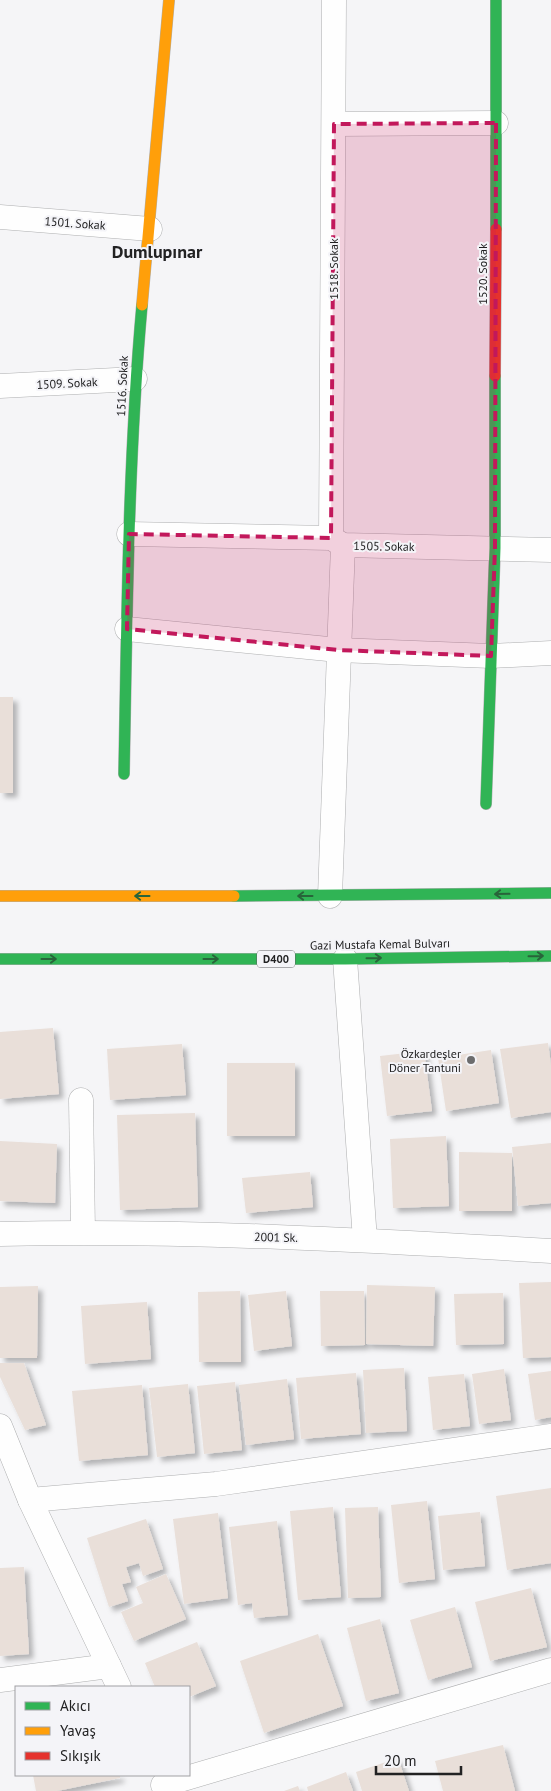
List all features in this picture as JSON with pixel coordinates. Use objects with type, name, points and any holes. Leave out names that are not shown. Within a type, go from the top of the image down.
[{"type":"main road","name":"1516. Sokak","points":[[124,774],[129,534],[135,379],[150,229],[169,0]]},
{"type":"main road","name":"1520. Sokak","points":[[486,804],[495,548],[496,0]]},
{"type":"main road","points":[[0,896],[330,896],[551,893]]},
{"type":"main road","name":"Gazi Mustafa Kemal Bulvarı","points":[[0,959],[345,959],[551,956]]},
{"type":"street","name":"1518. Sokak","points":[[330,896],[338,650],[334,0]]},
{"type":"street","points":[[334,124],[496,123]]},
{"type":"street","name":"1501. Sokak","points":[[0,217],[150,229]]},
{"type":"street","name":"1509. Sokak","points":[[0,386],[135,379]]},
{"type":"street","name":"1505. Sokak","points":[[129,534],[551,550]]},
{"type":"street","points":[[127,629],[338,650],[491,656],[551,653]]},
{"type":"street","points":[[345,959],[364,1240]]},
{"type":"street","points":[[81,1100],[82,1232]]},
{"type":"street","name":"2001 Sk.","points":[[0,1234],[82,1232],[364,1240],[551,1251]]},
{"type":"street","points":[[0,1426],[30,1500],[119,1686]]},
{"type":"street","points":[[30,1500],[216,1484],[551,1436]]},
{"type":"street","points":[[0,1680],[109,1666]]},
{"type":"street","points":[[190,1775],[551,1670]]},
{"type":"street","points":[[162,1783],[186,1776]]},
{"type":"highlighted area","points":[[496,123],[495,548],[491,656],[338,650],[127,629],[129,534],[331,538],[334,124]]},
{"type":"building","points":[[0,697],[13,697],[13,793],[0,793]]},
{"type":"building","points":[[53,1028],[59,1094],[0,1099],[0,1032]]},
{"type":"building","points":[[548,1043],[551,1065],[551,1112],[511,1118],[500,1049]]},
{"type":"building","points":[[182,1044],[186,1095],[110,1100],[107,1049]]},
{"type":"building","points":[[491,1050],[499,1103],[446,1111],[438,1058]]},
{"type":"building","points":[[424,1051],[432,1111],[387,1116],[380,1056]]},
{"type":"building","points":[[227,1063],[295,1063],[295,1136],[227,1136]]},
{"type":"building","points":[[195,1113],[198,1207],[120,1210],[117,1115]]},
{"type":"building","points":[[446,1136],[449,1206],[393,1208],[390,1139]]},
{"type":"building","points":[[0,1141],[57,1144],[55,1203],[0,1201]]},
{"type":"building","points":[[551,1143],[551,1203],[518,1206],[512,1147]]},
{"type":"building","points":[[459,1152],[512,1153],[512,1211],[459,1211]]},
{"type":"building","points":[[310,1172],[313,1207],[246,1213],[242,1178]]},
{"type":"building","points":[[551,1282],[551,1357],[523,1358],[519,1283]]},
{"type":"building","points":[[367,1285],[435,1287],[433,1346],[366,1344]]},
{"type":"building","points":[[38,1286],[37,1358],[0,1358],[0,1287]]},
{"type":"building","points":[[240,1291],[241,1362],[199,1362],[198,1292]]},
{"type":"building","points":[[286,1291],[292,1346],[254,1351],[248,1295]]},
{"type":"building","points":[[320,1291],[364,1291],[365,1345],[321,1346]]},
{"type":"building","points":[[503,1293],[504,1344],[456,1345],[454,1294]]},
{"type":"building","points":[[147,1302],[151,1359],[85,1364],[81,1306]]},
{"type":"building","points":[[0,1363],[24,1363],[46,1425],[25,1430],[0,1377]]},
{"type":"building","points":[[404,1368],[407,1431],[366,1433],[363,1370]]},
{"type":"building","points":[[504,1369],[511,1420],[479,1424],[472,1374]]},
{"type":"building","points":[[551,1371],[551,1417],[535,1420],[528,1374]]},
{"type":"building","points":[[356,1373],[361,1434],[301,1439],[296,1378]]},
{"type":"building","points":[[464,1374],[470,1426],[433,1430],[428,1377]]},
{"type":"building","points":[[287,1379],[294,1439],[246,1445],[239,1385]]},
{"type":"building","points":[[235,1382],[242,1450],[204,1454],[197,1386]]},
{"type":"building","points":[[188,1384],[195,1453],[157,1457],[149,1388]]},
{"type":"building","points":[[142,1385],[148,1455],[79,1461],[72,1391]]},
{"type":"building","points":[[551,1488],[551,1563],[507,1570],[496,1496]]},
{"type":"building","points":[[427,1501],[435,1579],[399,1583],[391,1505]]},
{"type":"building","points":[[333,1507],[341,1597],[298,1600],[290,1511]]},
{"type":"building","points":[[378,1507],[381,1597],[348,1598],[345,1508]]},
{"type":"building","points":[[480,1512],[485,1566],[443,1570],[438,1516]]},
{"type":"building","points":[[218,1513],[228,1598],[184,1604],[173,1519]]},
{"type":"building","points":[[146,1519],[163,1569],[143,1576],[139,1563],[126,1567],[131,1582],[122,1584],[128,1601],[109,1607],[87,1538]]},
{"type":"building","points":[[277,1521],[288,1615],[254,1618],[252,1603],[238,1605],[229,1527]]},
{"type":"building","points":[[24,1567],[29,1654],[0,1656],[0,1568]]},
{"type":"building","points":[[166,1574],[186,1619],[134,1641],[121,1612],[143,1603],[136,1587]]},
{"type":"building","points":[[531,1588],[547,1647],[490,1661],[475,1602]]},
{"type":"building","points":[[455,1607],[472,1667],[428,1680],[410,1620]]},
{"type":"building","points":[[380,1619],[399,1693],[366,1701],[347,1628]]},
{"type":"building","points":[[318,1634],[343,1706],[264,1733],[240,1661]]},
{"type":"building","points":[[197,1642],[216,1686],[190,1697],[190,1686],[155,1686],[145,1663]]},
{"type":"building","points":[[503,1745],[515,1791],[443,1791],[435,1761]]},
{"type":"building","points":[[398,1758],[409,1791],[362,1791],[356,1772]]},
{"type":"building","points":[[346,1772],[353,1791],[308,1791],[307,1787]]},
{"type":"building","points":[[33,1776],[120,1776],[120,1778],[57,1791],[36,1791]]},
{"type":"building","points":[[298,1786],[300,1791],[284,1791]]},
{"type":"traffic: fast","points":[[496,0],[496,229]]},
{"type":"traffic: fast","points":[[124,774],[131,481],[142,305]]},
{"type":"traffic: fast","points":[[486,804],[495,548],[495,376]]},
{"type":"traffic: fast","points":[[234,896],[551,893]]},
{"type":"traffic: fast","points":[[0,959],[345,959],[551,956]]},
{"type":"traffic: slow","points":[[142,305],[169,0]]},
{"type":"traffic: slow","points":[[0,896],[234,896]]},
{"type":"traffic: jam","points":[[495,376],[496,229]]},
{"type":"place","name":"Özkardeşler Döner Tantuni","points":[[471,1060]]},
{"type":"district","name":"Dumlupınar","points":[[157,251]]}]
